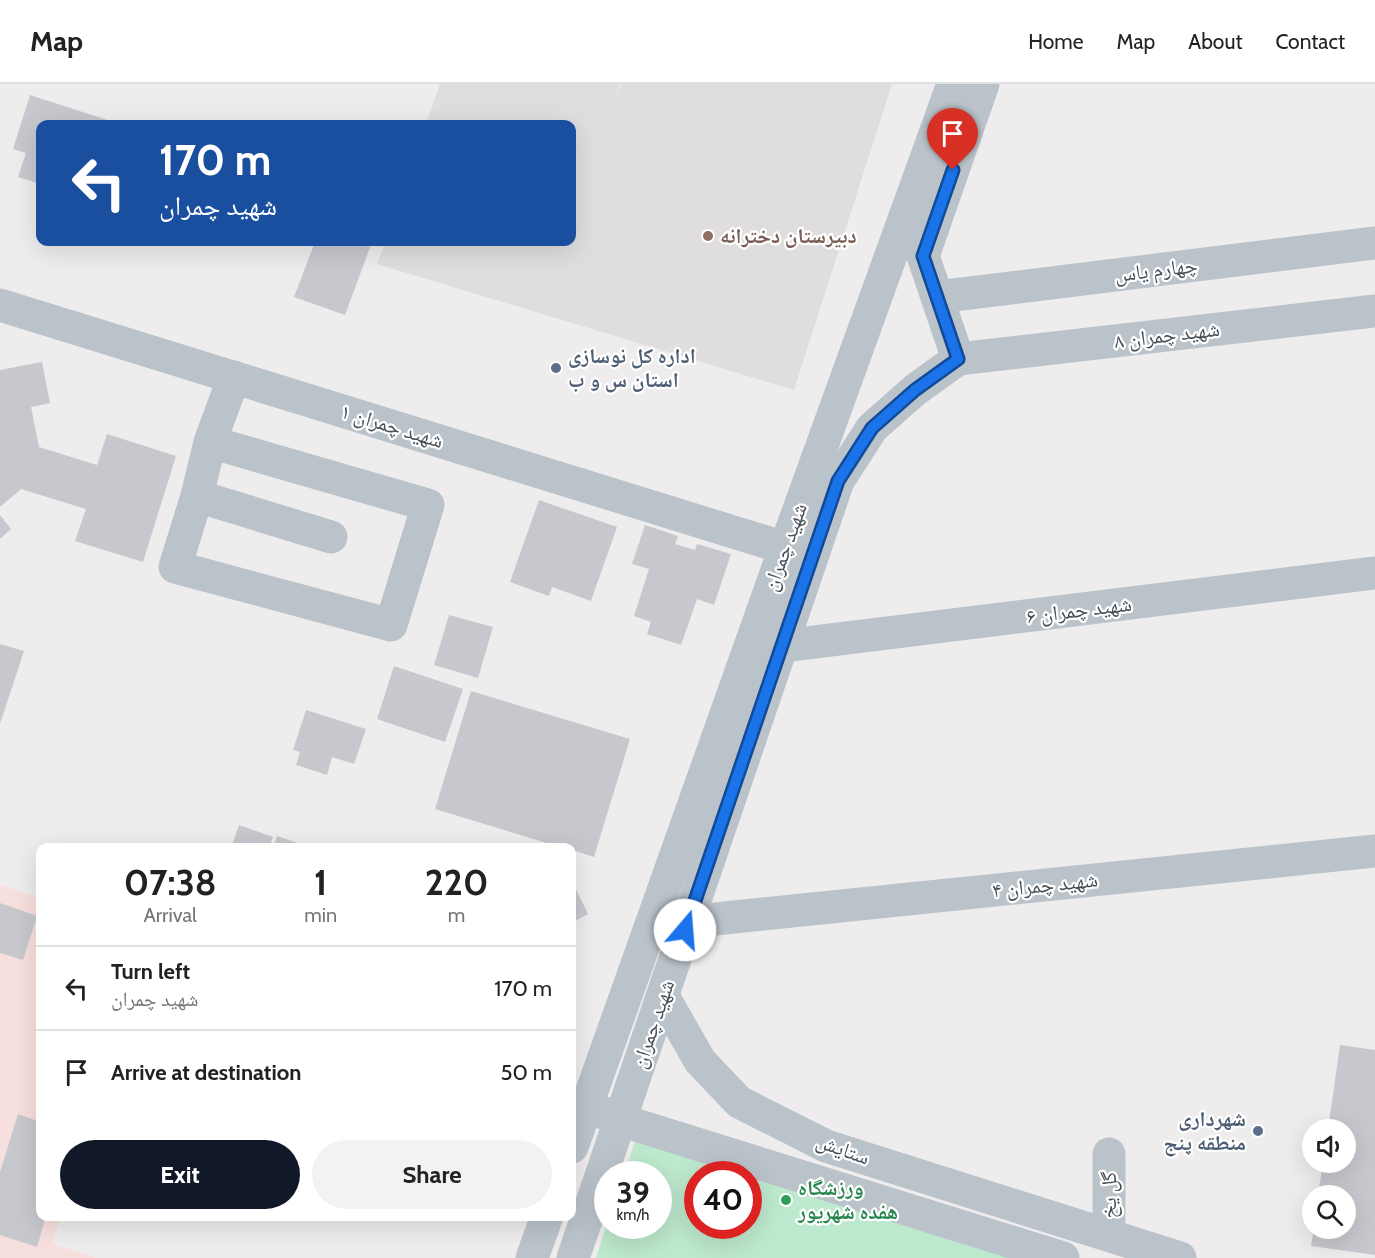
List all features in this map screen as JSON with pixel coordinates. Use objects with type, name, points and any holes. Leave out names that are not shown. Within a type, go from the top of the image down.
[{"type":"street","name":"شهید چمران","points":[[576,1135],[953,84]]},
{"type":"street","points":[[958,359],[923,256],[983,84]]},
{"type":"street","name":"چهارم یاس","points":[[937,297],[1375,243]]},
{"type":"street","name":"شهید چمران ۱","points":[[0,305],[785,548]]},
{"type":"street","name":"شهید چمران ۸","points":[[958,359],[1375,311]]},
{"type":"street","name":"شهید چمران","points":[[573,1258],[838,481],[872,428],[915,390],[958,359]]},
{"type":"street","points":[[210,442],[428,505],[391,626],[175,567],[197,496],[210,442],[234,377]]},
{"type":"street","points":[[197,496],[331,537]]},
{"type":"street","name":"شهید چمران ۶","points":[[782,646],[1375,573]]},
{"type":"street","name":"شهید چمران ۴","points":[[715,919],[1375,851]]},
{"type":"street","name":"ستایش","points":[[663,996],[700,1061],[739,1102],[826,1146],[1180,1258]]},
{"type":"street","points":[[586,1105],[620,1120],[1063,1258]]},
{"type":"street","name":"گل یخ","points":[[1109,1154],[1109,1236]]},
{"type":"street","points":[[532,1258],[545,1221]]},
{"type":"shaded area","name":"دبیرستان دخترانه","points":[[440,84],[620,84],[612,111],[621,84],[892,84],[794,390],[377,264],[384,246],[576,246],[576,120],[427,120]]},
{"type":"shaded area","points":[[0,885],[36,897],[36,1221],[59,1221],[52,1244],[96,1258],[0,1258]]},
{"type":"green space","name":"ورزشگاه هفده شهریور","points":[[635,1141],[700,1161],[684,1161],[684,1239],[762,1239],[762,1180],[1009,1258],[596,1258],[602,1239],[672,1239],[672,1161],[628,1161]]},
{"type":"building","points":[[30,95],[108,120],[36,120],[36,183],[18,177],[26,153],[13,149]]},
{"type":"building","points":[[313,246],[371,246],[345,315],[294,297]]},
{"type":"building","points":[[42,362],[50,403],[31,407],[39,447],[97,465],[107,434],[176,456],[143,562],[75,541],[86,509],[21,489],[0,507],[0,370]]},
{"type":"building","points":[[539,500],[617,527],[591,601],[552,587],[549,596],[510,582]]},
{"type":"building","points":[[0,515],[11,529],[0,539]]},
{"type":"building","points":[[645,525],[678,536],[675,544],[695,550],[697,544],[731,554],[714,605],[697,599],[681,645],[647,634],[651,622],[634,616],[649,569],[632,564]]},
{"type":"building","points":[[449,615],[493,627],[478,678],[434,665]]},
{"type":"building","points":[[0,644],[24,651],[0,724]]},
{"type":"building","points":[[394,666],[463,689],[445,742],[377,719]]},
{"type":"building","points":[[471,691],[630,739],[594,857],[576,851],[576,843],[547,843],[435,809]]},
{"type":"building","points":[[306,710],[366,729],[354,764],[332,757],[327,775],[296,765],[300,752],[293,750]]},
{"type":"building","points":[[239,825],[273,837],[271,843],[233,843]]},
{"type":"building","points":[[277,836],[297,843],[275,843]]},
{"type":"building","points":[[576,889],[588,914],[576,920]]},
{"type":"building","points":[[0,903],[36,916],[23,960],[0,953]]},
{"type":"building","points":[[1340,1045],[1375,1050],[1375,1255],[1311,1246],[1312,1239],[1356,1239],[1356,1185],[1320,1185],[1321,1173],[1356,1173],[1356,1119],[1330,1119]]},
{"type":"building","points":[[18,1114],[36,1121],[36,1221],[45,1221],[37,1247],[0,1235],[0,1172]]},
{"type":"place","name":"دبیرستان دخترانه","points":[[708,236]]},
{"type":"place","name":"اداره کل نوسازی استان س و ب","points":[[556,368]]},
{"type":"place","name":"شهرداری منطقه پنج","points":[[1258,1131]]},
{"type":"place","name":"ورزشگاه هفده شهریور","points":[[786,1200]]},
{"type":"route","points":[[685,930],[838,481],[872,428],[915,390],[958,359],[923,256],[953,170]]}]
